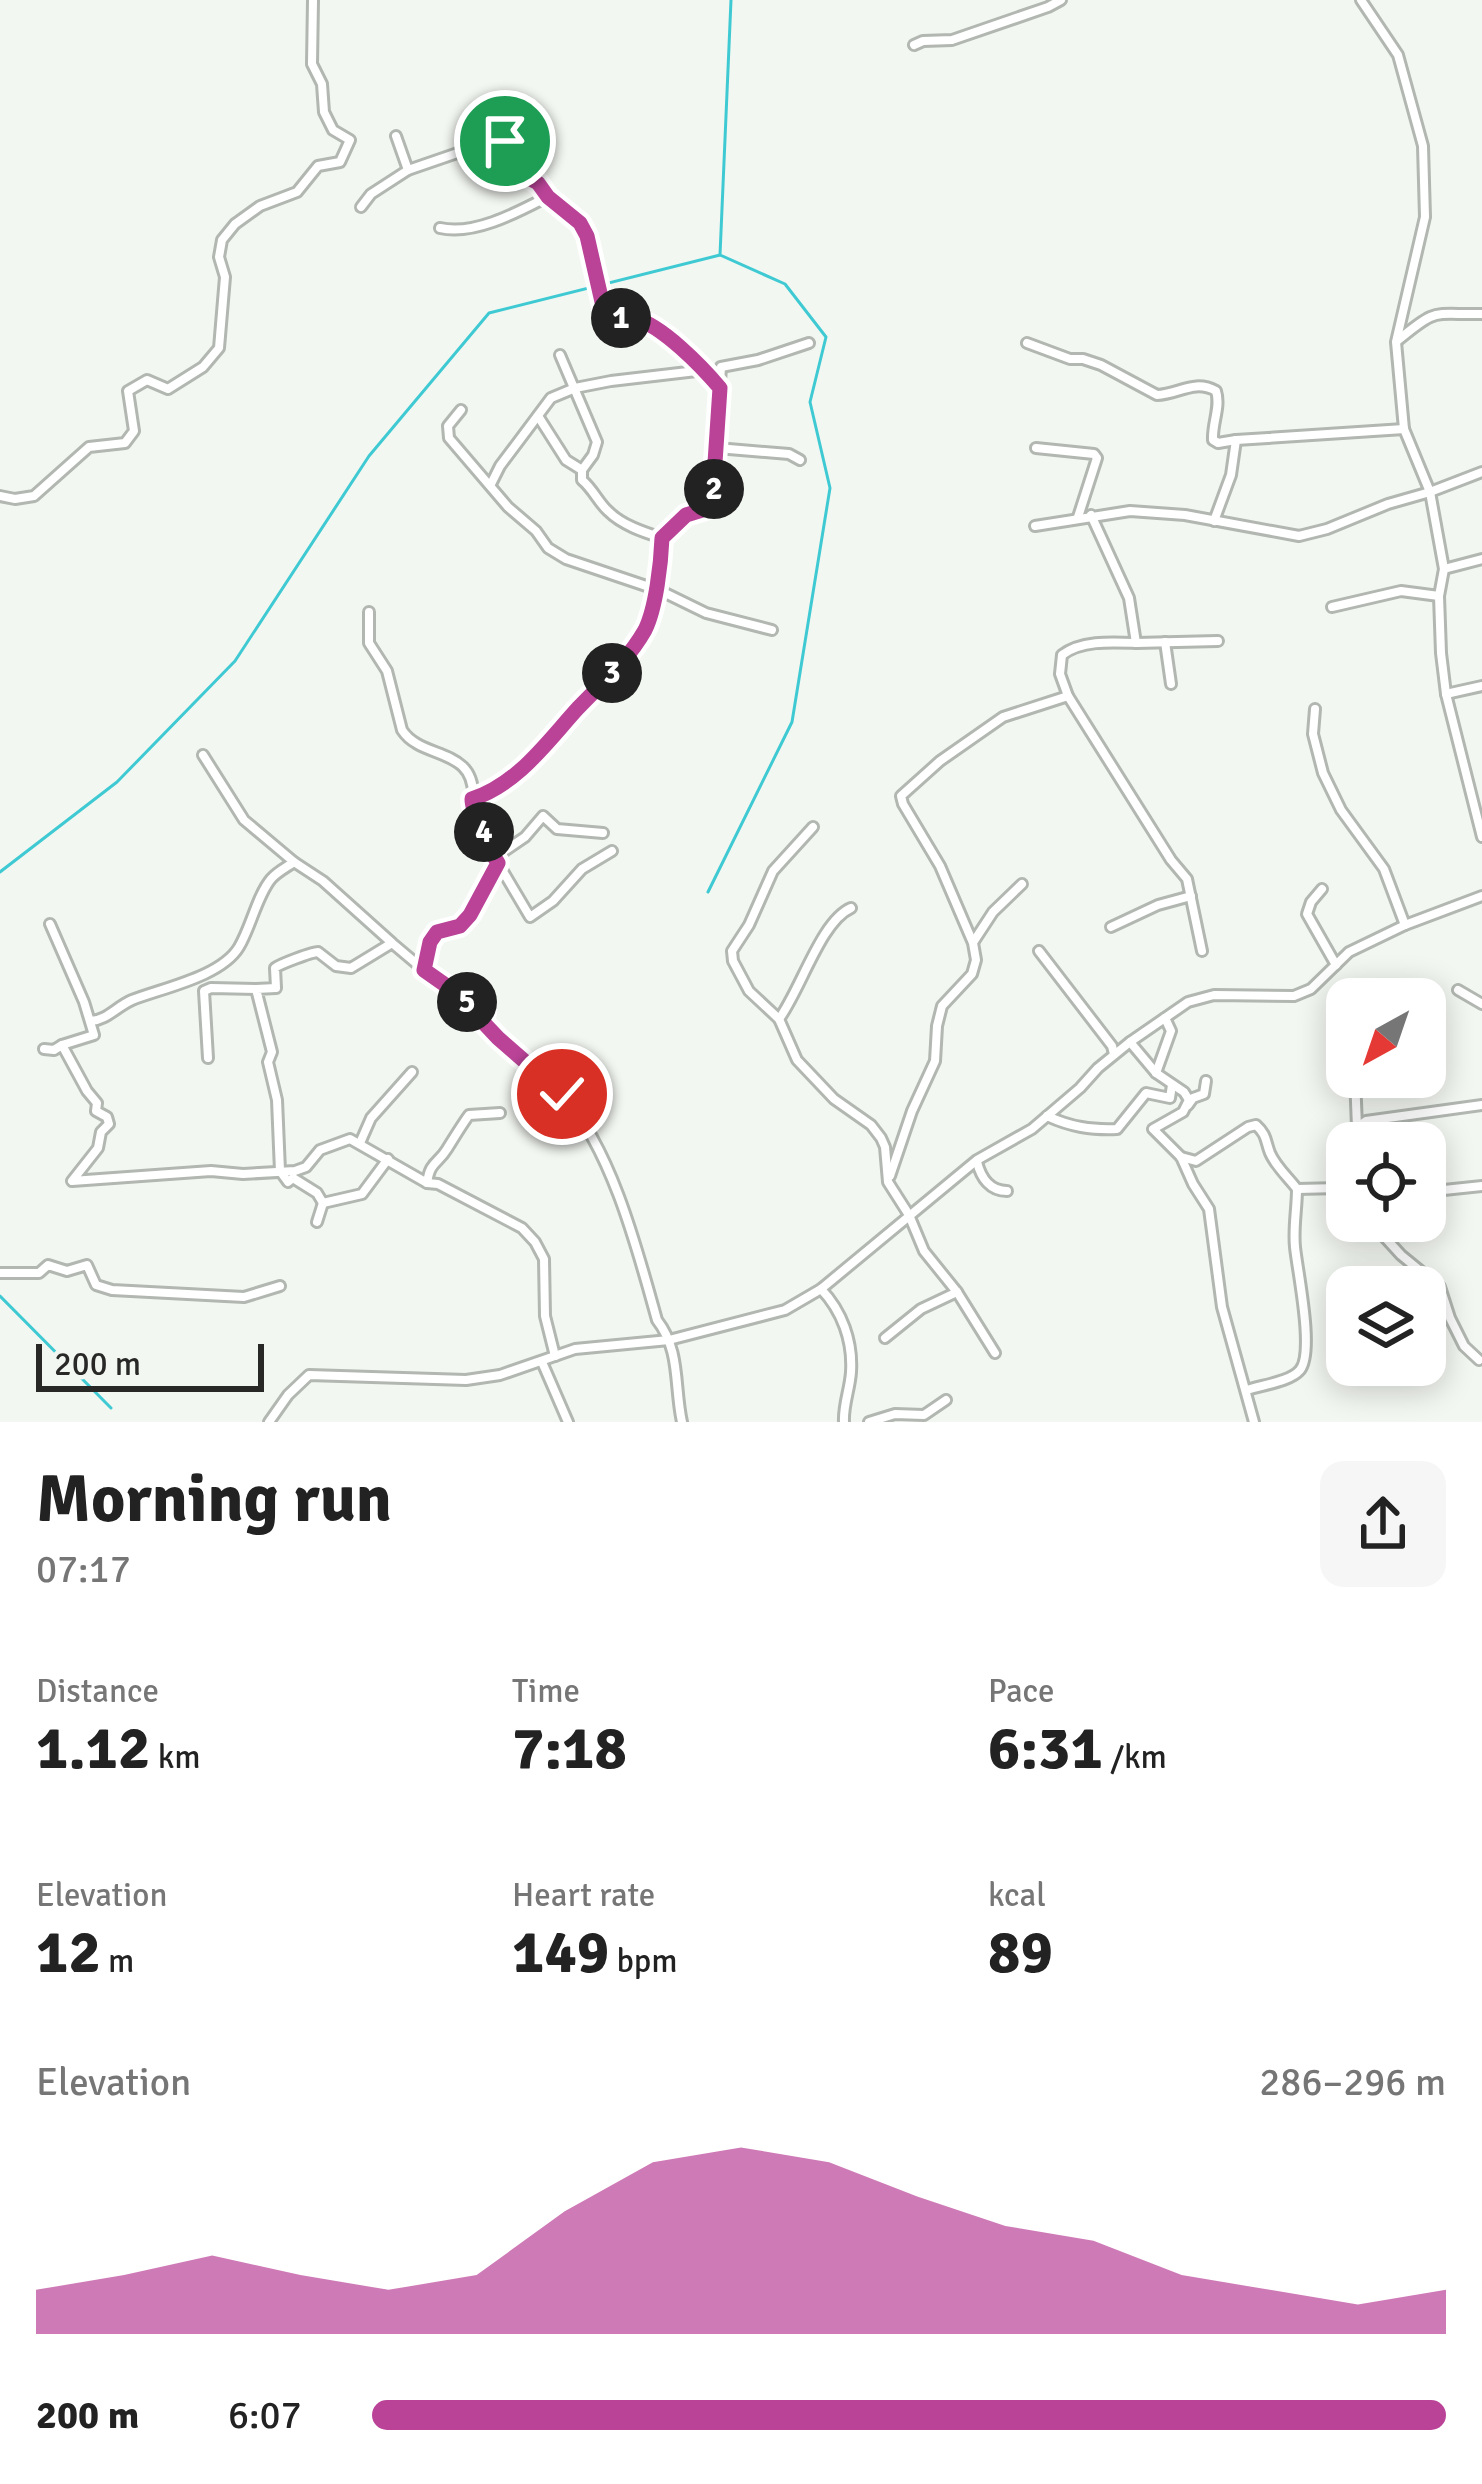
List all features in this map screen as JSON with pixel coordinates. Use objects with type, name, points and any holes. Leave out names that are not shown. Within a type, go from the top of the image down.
[{"type":"street","points":[[0,496],[34,496],[89,447],[125,443],[134,431],[128,391],[147,380],[168,389],[203,368],[219,348],[222,329],[222,240],[260,206],[297,192],[318,166],[340,162],[350,140],[333,130],[323,112],[322,84],[312,64],[313,0]]},
{"type":"street","points":[[914,45],[952,40],[1061,0]]},
{"type":"street","points":[[1361,0],[1398,55],[1424,146],[1425,217],[1396,342],[1404,429],[1430,492],[1444,569],[1438,596],[1446,694],[1482,837]]},
{"type":"street","points":[[396,136],[409,170]]},
{"type":"street","points":[[361,207],[370,194],[409,170],[501,138],[509,159],[523,175],[580,223],[605,315],[651,324],[720,388]]},
{"type":"street","points":[[440,227],[478,225],[548,197]]},
{"type":"street","points":[[1396,342],[1424,318],[1444,311],[1482,314]]},
{"type":"street","points":[[472,799],[497,788],[540,752],[626,659],[647,625],[662,538],[686,515],[712,507],[721,367],[809,343]]},
{"type":"street","points":[[1027,343],[1101,365],[1157,395],[1208,386],[1219,398],[1213,440],[1218,443],[1404,429]]},
{"type":"street","points":[[560,355],[597,442],[581,470]]},
{"type":"street","points":[[490,484],[551,398],[611,381],[705,370]]},
{"type":"street","points":[[461,410],[448,426],[449,437],[548,548],[706,613],[772,630]]},
{"type":"street","points":[[538,416],[566,460],[581,470],[604,509],[662,538]]},
{"type":"street","points":[[1214,521],[1232,475],[1236,440]]},
{"type":"street","points":[[717,448],[788,454],[800,460]]},
{"type":"street","points":[[1036,448],[1097,458],[1078,517]]},
{"type":"street","points":[[1035,526],[1130,511],[1185,515],[1300,536],[1482,472]]},
{"type":"street","points":[[1091,515],[1129,598],[1136,643]]},
{"type":"street","points":[[1444,569],[1482,559]]},
{"type":"street","points":[[1332,607],[1401,591],[1438,596]]},
{"type":"street","points":[[369,612],[369,644],[387,671],[402,730],[407,738],[466,769],[474,782],[476,820],[530,917],[553,901],[582,869],[612,851]]},
{"type":"street","points":[[1202,951],[1186,878],[1068,696],[1060,674],[1062,656],[1072,648],[1111,642],[1218,641]]},
{"type":"street","points":[[1165,642],[1171,684]]},
{"type":"street","points":[[1446,694],[1482,686]]},
{"type":"street","points":[[888,1182],[934,1061],[942,1006],[972,974],[976,960],[940,866],[901,796],[940,761],[1003,717],[1068,696]]},
{"type":"street","points":[[1315,709],[1313,734],[1323,773],[1341,810],[1384,869],[1405,925]]},
{"type":"street","points":[[203,755],[244,820],[323,881],[424,970],[485,1013],[482,1021],[576,1112],[611,1180],[657,1320],[670,1340],[682,1422]]},
{"type":"street","points":[[424,970],[437,932],[460,926],[500,854],[543,816],[557,829],[604,833]]},
{"type":"street","points":[[813,827],[773,871],[732,951],[733,962],[749,991],[778,1019],[796,1060],[881,1138],[888,1182],[924,1251],[957,1292],[995,1353]]},
{"type":"street","points":[[91,1021],[102,1021],[133,1000],[168,990],[224,963],[238,951],[271,879],[294,862]]},
{"type":"street","points":[[973,943],[993,912],[1022,884]]},
{"type":"street","points":[[1322,889],[1307,914],[1336,965]]},
{"type":"street","points":[[1111,927],[1190,896]]},
{"type":"street","points":[[269,1422],[309,1375],[466,1380],[500,1376],[575,1349],[670,1340],[785,1310],[821,1289],[977,1160],[1032,1129],[1114,1054],[1188,1002],[1214,995],[1294,996],[1311,989],[1349,952],[1482,896]]},
{"type":"street","points":[[778,1019],[793,1000],[830,923],[851,908]]},
{"type":"street","points":[[44,1049],[54,1050],[94,1035],[50,924]]},
{"type":"street","points":[[208,1058],[204,991],[277,988],[275,968],[308,952],[318,952],[342,969],[352,968],[392,943]]},
{"type":"street","points":[[1040,951],[1114,1054]]},
{"type":"street","points":[[256,988],[272,1052],[268,1062],[277,1100],[280,1171],[288,1182],[293,1178],[317,1193],[323,1203],[317,1222]]},
{"type":"street","points":[[1458,990],[1482,1004]]},
{"type":"street","points":[[1156,1073],[1171,1031],[1165,1018]]},
{"type":"street","points":[[1130,1042],[1156,1073],[1184,1092],[1187,1106]]},
{"type":"street","points":[[62,1046],[97,1103],[96,1111],[110,1124],[72,1181],[211,1171],[295,1171],[320,1150],[350,1139],[427,1183],[522,1228],[535,1241],[544,1258],[545,1316],[555,1356]]},
{"type":"street","points":[[359,1143],[371,1118],[412,1072]]},
{"type":"street","points":[[1205,1081],[1204,1094],[1153,1129],[1181,1157],[1209,1209],[1222,1306],[1253,1422]]},
{"type":"street","points":[[1047,1116],[1089,1130],[1117,1129],[1146,1093],[1170,1098],[1172,1085]]},
{"type":"street","points":[[1364,1122],[1482,1105]]},
{"type":"street","points":[[427,1183],[434,1161],[446,1153],[469,1115],[500,1113]]},
{"type":"street","points":[[1181,1157],[1196,1161],[1256,1125],[1267,1136],[1271,1156],[1297,1189],[1294,1251],[1305,1315],[1304,1364],[1288,1378],[1246,1390]]},
{"type":"street","points":[[323,1203],[362,1195],[388,1160]]},
{"type":"street","points":[[977,1160],[988,1185],[1007,1191]]},
{"type":"street","points":[[1446,1190],[1482,1186]]},
{"type":"street","points":[[1297,1189],[1326,1190]]},
{"type":"street","points":[[1389,1242],[1440,1287],[1464,1346],[1481,1359]]},
{"type":"street","points":[[0,1273],[39,1273],[48,1265],[67,1271],[87,1265],[96,1285],[112,1290],[205,1296],[244,1297],[280,1286]]},
{"type":"street","points":[[821,1289],[832,1301],[850,1346],[844,1422]]},
{"type":"street","points":[[885,1338],[921,1309],[957,1292]]},
{"type":"street","points":[[542,1362],[568,1422]]},
{"type":"street","points":[[869,1422],[895,1414],[924,1414],[946,1400]]},
{"type":"waterway","points":[[708,892],[792,722],[830,488],[810,402],[826,337],[785,284],[720,255],[731,0]]},
{"type":"waterway","points":[[0,872],[117,782],[235,661],[369,456],[489,313],[720,255]]},
{"type":"waterway","points":[[0,1296],[111,1408]]},
{"type":"route","points":[[505,141],[509,159],[523,175],[580,223],[605,315],[651,324],[720,388],[712,507],[686,515],[662,538],[647,625],[626,659],[540,752],[490,793],[472,799],[476,820],[498,863],[470,915],[460,926],[437,932],[426,953],[424,970],[485,1013],[482,1021],[498,1038],[562,1094]]}]
